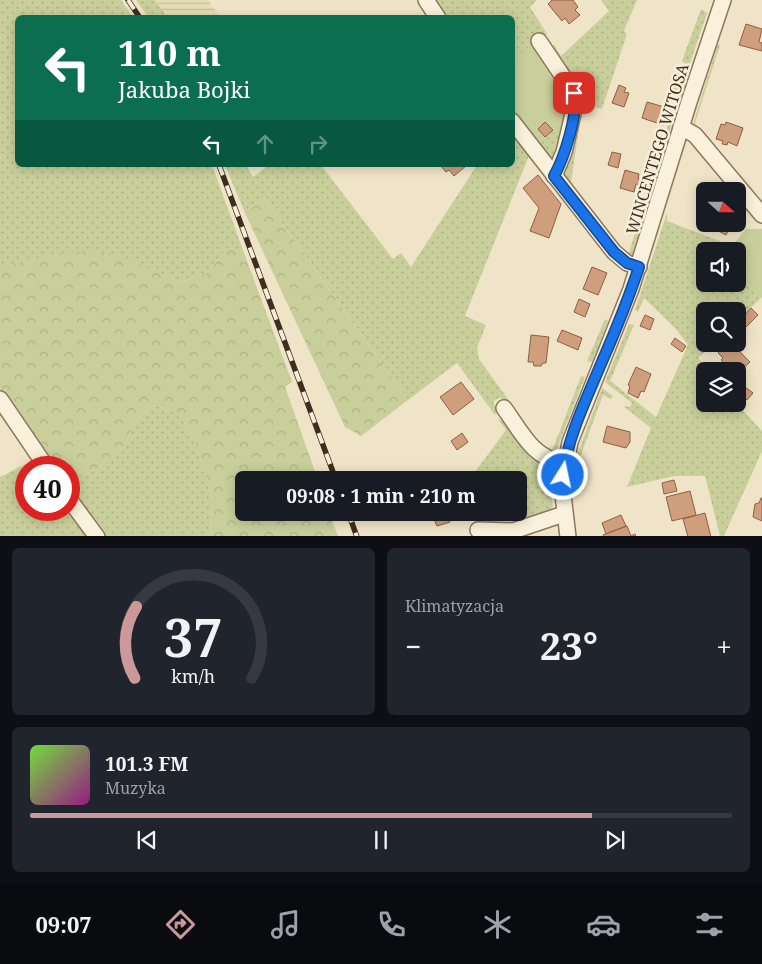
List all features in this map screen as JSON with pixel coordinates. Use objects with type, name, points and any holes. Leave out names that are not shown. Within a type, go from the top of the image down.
[{"type":"street","points":[[426,0],[436,15]]},
{"type":"street","name":"WINCENTEGO WITOSA","points":[[568,536],[562,486],[564,464],[580,415],[621,317],[639,267],[681,127],[723,0]]},
{"type":"street","points":[[539,41],[574,93],[576,101],[564,152],[554,176]]},
{"type":"street","points":[[515,125],[614,252],[627,263],[639,267]]},
{"type":"street","points":[[681,127],[696,135],[762,215]]},
{"type":"street","points":[[0,399],[39,456]]},
{"type":"street","points":[[504,408],[539,454],[548,460],[564,464]]},
{"type":"street","points":[[80,514],[96,536]]},
{"type":"street","points":[[478,530],[513,531],[564,514]]},
{"type":"shaded area","points":[[155,0],[208,0],[219,15],[166,15]]},
{"type":"green space","points":[[0,0],[121,0],[132,15],[15,15],[15,167],[213,167],[243,250],[227,248],[206,274],[180,282],[110,253],[0,269]]},
{"type":"green space","points":[[136,0],[155,0],[166,15],[147,15]]},
{"type":"green space","points":[[431,0],[537,0],[530,7],[547,34],[515,60],[515,15],[441,15]]},
{"type":"green space","points":[[601,0],[637,0],[624,31],[627,34],[602,109],[583,102],[571,182],[593,216],[621,252],[629,253],[649,185],[653,187],[632,255],[629,257],[619,251],[565,182],[562,169],[579,101],[573,85],[552,52],[554,44],[561,56],[609,11]]},
{"type":"green space","points":[[701,9],[707,13],[689,66],[682,61]]},
{"type":"green space","points":[[535,41],[570,98],[566,120],[539,145],[515,114],[515,59]]},
{"type":"green space","points":[[718,44],[720,45],[695,123],[720,157],[693,128]]},
{"type":"green space","points":[[679,67],[687,71],[679,102],[675,101],[671,92]]},
{"type":"green space","points":[[673,109],[676,110],[656,176],[652,176]]},
{"type":"green space","points":[[515,115],[539,144],[566,120],[556,167],[515,117]]},
{"type":"green space","points":[[515,133],[530,153],[465,316],[486,325],[477,348],[479,359],[546,452],[552,451],[581,376],[585,377],[554,456],[545,453],[530,440],[500,397],[493,402],[497,409],[495,415],[457,363],[408,400],[265,199],[244,211],[226,167],[247,167],[253,177],[266,167],[323,167],[393,259],[401,253],[411,267],[476,167],[515,167]]},
{"type":"green space","points":[[265,199],[408,400],[361,436],[345,427],[244,211]]},
{"type":"green space","points":[[667,213],[667,221],[722,242],[696,242],[696,292],[746,292],[746,284],[760,299],[746,312],[746,302],[696,302],[696,352],[704,352],[698,358],[701,362],[696,362],[696,412],[744,412],[762,431],[762,451],[724,536],[720,536],[705,476],[674,476],[627,487],[651,428],[623,406],[630,407],[632,403],[605,382],[629,324],[634,325],[610,381],[656,417],[688,345],[675,328],[644,298],[638,312],[635,310]]},
{"type":"green space","points":[[746,229],[762,229],[762,297],[760,299],[746,284],[746,242],[735,242],[744,232],[746,232]]},
{"type":"green space","points":[[227,248],[243,250],[292,382],[285,387],[315,471],[235,471],[235,521],[332,521],[338,536],[210,536],[212,499],[195,440],[178,413],[154,405],[136,420],[125,445],[98,468],[80,477],[80,456],[44,456],[0,391],[0,269],[54,255],[96,252],[109,253],[125,258],[180,282],[206,274]]},
{"type":"green space","points":[[605,319],[608,321],[592,362],[587,361]]},
{"type":"green space","points":[[602,388],[613,396],[611,399],[603,395],[578,463],[576,496],[573,493],[578,453]]},
{"type":"green space","points":[[154,405],[178,413],[195,440],[212,499],[210,536],[102,536],[80,506],[80,477],[98,468],[125,445],[136,420]]},
{"type":"green space","points":[[498,419],[507,421],[553,463],[551,486],[553,512],[527,523],[509,526],[488,521],[527,521],[527,471],[476,471],[506,430]]},
{"type":"green space","points":[[15,470],[15,521],[78,521],[91,536],[0,536],[0,477]]},
{"type":"building","points":[[552,0],[573,0],[578,7],[575,10],[580,15],[569,24],[565,18],[562,21],[548,4]]},
{"type":"building","points":[[746,24],[762,29],[759,42],[762,43],[762,51],[739,45]]},
{"type":"building","points":[[619,85],[626,88],[624,92],[629,93],[624,107],[612,103]]},
{"type":"building","points":[[647,102],[668,108],[663,125],[642,118]]},
{"type":"building","points":[[545,122],[553,130],[545,137],[538,129]]},
{"type":"building","points":[[726,122],[743,128],[737,146],[728,142],[727,145],[722,144],[723,141],[716,139],[721,124],[725,125]]},
{"type":"building","points":[[612,152],[621,154],[618,168],[608,165]]},
{"type":"building","points":[[442,167],[465,167],[454,176],[449,170],[446,172]]},
{"type":"building","points":[[625,170],[639,174],[638,179],[642,180],[641,185],[636,184],[634,192],[620,188]]},
{"type":"building","points":[[538,175],[561,204],[549,238],[530,231],[539,208],[523,188]]},
{"type":"building","points":[[592,267],[607,273],[598,295],[583,289]]},
{"type":"building","points":[[579,299],[590,304],[585,317],[574,312]]},
{"type":"building","points":[[751,308],[758,315],[746,327],[746,313]]},
{"type":"building","points":[[645,315],[654,319],[650,330],[640,326]]},
{"type":"building","points":[[562,330],[582,338],[578,350],[557,341]]},
{"type":"building","points":[[531,335],[549,337],[546,363],[543,363],[541,366],[534,366],[533,362],[528,362]]},
{"type":"building","points":[[675,338],[686,346],[682,352],[671,344]]},
{"type":"building","points":[[740,352],[750,362],[746,366],[746,362],[723,362],[721,360],[723,358],[718,353]]},
{"type":"building","points":[[636,367],[651,374],[644,392],[641,391],[638,398],[628,393],[630,386],[628,385]]},
{"type":"building","points":[[461,382],[474,399],[453,415],[440,397]]},
{"type":"building","points":[[746,388],[753,393],[746,399]]},
{"type":"building","points":[[607,426],[630,432],[630,442],[626,448],[603,442]]},
{"type":"building","points":[[462,433],[468,442],[457,450],[451,441]]},
{"type":"building","points":[[674,480],[677,491],[664,494],[662,483]]},
{"type":"building","points":[[690,491],[696,515],[672,521],[666,497]]},
{"type":"building","points":[[761,498],[762,521],[753,517],[755,504],[759,503]]},
{"type":"building","points":[[705,513],[711,536],[688,536],[683,519]]},
{"type":"building","points":[[621,515],[626,526],[606,534],[602,523]]},
{"type":"building","points":[[435,521],[450,522],[437,526]]},
{"type":"building","points":[[627,526],[631,536],[604,536]]},
{"type":"railway","points":[[128,0],[138,15]]},
{"type":"railway","points":[[220,167],[333,471]]},
{"type":"railway","points":[[351,521],[357,536]]},
{"type":"route","points":[[563,475],[570,442],[639,267],[627,263],[614,252],[554,176],[564,152],[575,108],[574,93]]}]
